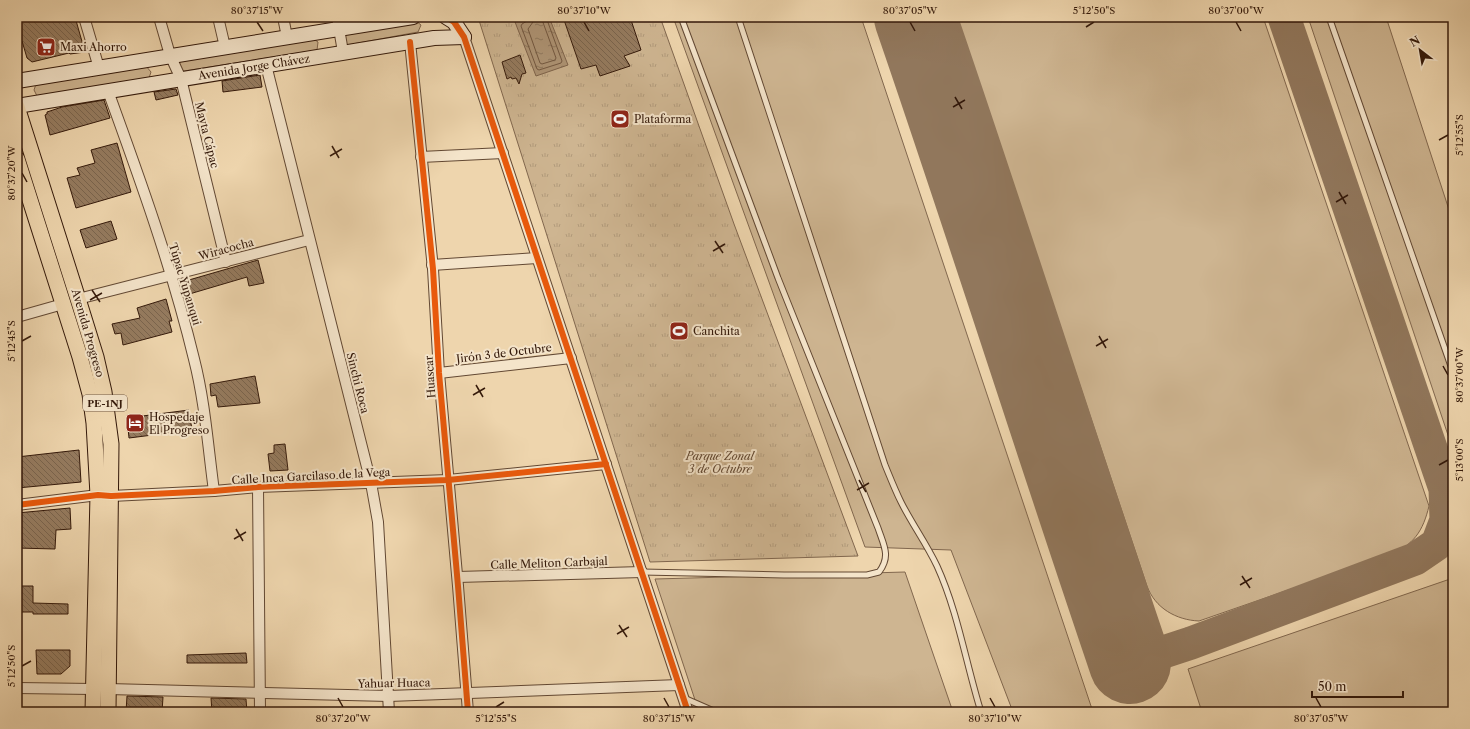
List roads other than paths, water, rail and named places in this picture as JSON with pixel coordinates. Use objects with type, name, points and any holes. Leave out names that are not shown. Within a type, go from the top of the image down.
[{"type":"main road","name":"Avenida Progreso","points":[[17,106],[96,357],[104,392],[111,444],[104,495],[93,712]]},
{"type":"main road","name":"Avenida Progreso","points":[[17,158],[24,187],[80,357],[90,394],[104,495],[108,712]]},
{"type":"street","points":[[84,17],[99,68]]},
{"type":"street","name":"Mayta Cápac","points":[[159,17],[170,55],[180,79],[226,262]]},
{"type":"street","points":[[218,17],[225,47]]},
{"type":"street","points":[[283,17],[288,37]]},
{"type":"street","points":[[17,81],[288,37],[338,23],[413,17]]},
{"type":"street","points":[[446,17],[454,22],[464,37],[688,712]]},
{"type":"street","points":[[338,23],[343,52]]},
{"type":"street","name":"Avenida Jorge Chávez","points":[[17,106],[343,52],[434,38],[464,37]]},
{"type":"street","name":"Huascar","points":[[410,42],[432,266],[439,373],[458,577],[468,712]]},
{"type":"street","name":"Sinchi Roca","points":[[266,65],[371,483],[378,522],[389,712]]},
{"type":"street","name":"Túpac Yupanqui","points":[[108,91],[134,164],[170,276],[194,360],[205,419],[214,491]]},
{"type":"street","points":[[421,158],[503,154]]},
{"type":"street","name":"Wiracocha","points":[[78,299],[309,240]]},
{"type":"street","points":[[432,266],[538,258]]},
{"type":"street","points":[[17,316],[63,304]]},
{"type":"street","name":"Jirón 3 de Octubre","points":[[439,373],[571,358]]},
{"type":"street","name":"Calle Inca Garcilaso de la Vega","points":[[17,506],[104,495],[214,491],[258,487],[448,480],[606,464]]},
{"type":"street","points":[[258,487],[260,712]]},
{"type":"street","name":"Calle Meliton Carbajal","points":[[458,577],[642,572]]},
{"type":"street","name":"Yahuar Huaca","points":[[108,689],[260,694],[389,696],[679,685]]},
{"type":"street","points":[[17,688],[93,689]]},
{"type":"lane","points":[[642,572],[867,575],[879,572],[884,565],[886,558],[878,528],[778,278],[681,17]]},
{"type":"lane","points":[[738,17],[885,465],[900,501],[930,552],[942,578],[954,612],[970,677],[981,712]]},
{"type":"lane","points":[[1329,17],[1453,372]]},
{"type":"lane","points":[[683,697],[716,712]]},
{"type":"water","points":[[530,17],[549,17],[568,65],[536,76],[515,22]]},
{"type":"place","name":"Maxi Ahorro","points":[[46,47]]},
{"type":"place","name":"Plataforma","points":[[620,119]]},
{"type":"place","name":"Canchita","points":[[679,331]]},
{"type":"place","name":"Hospedaje El Progreso","points":[[135,423]]},
{"type":"park label","name":"Parque Zonal 3 de Octubre","points":[[720,462]]}]
